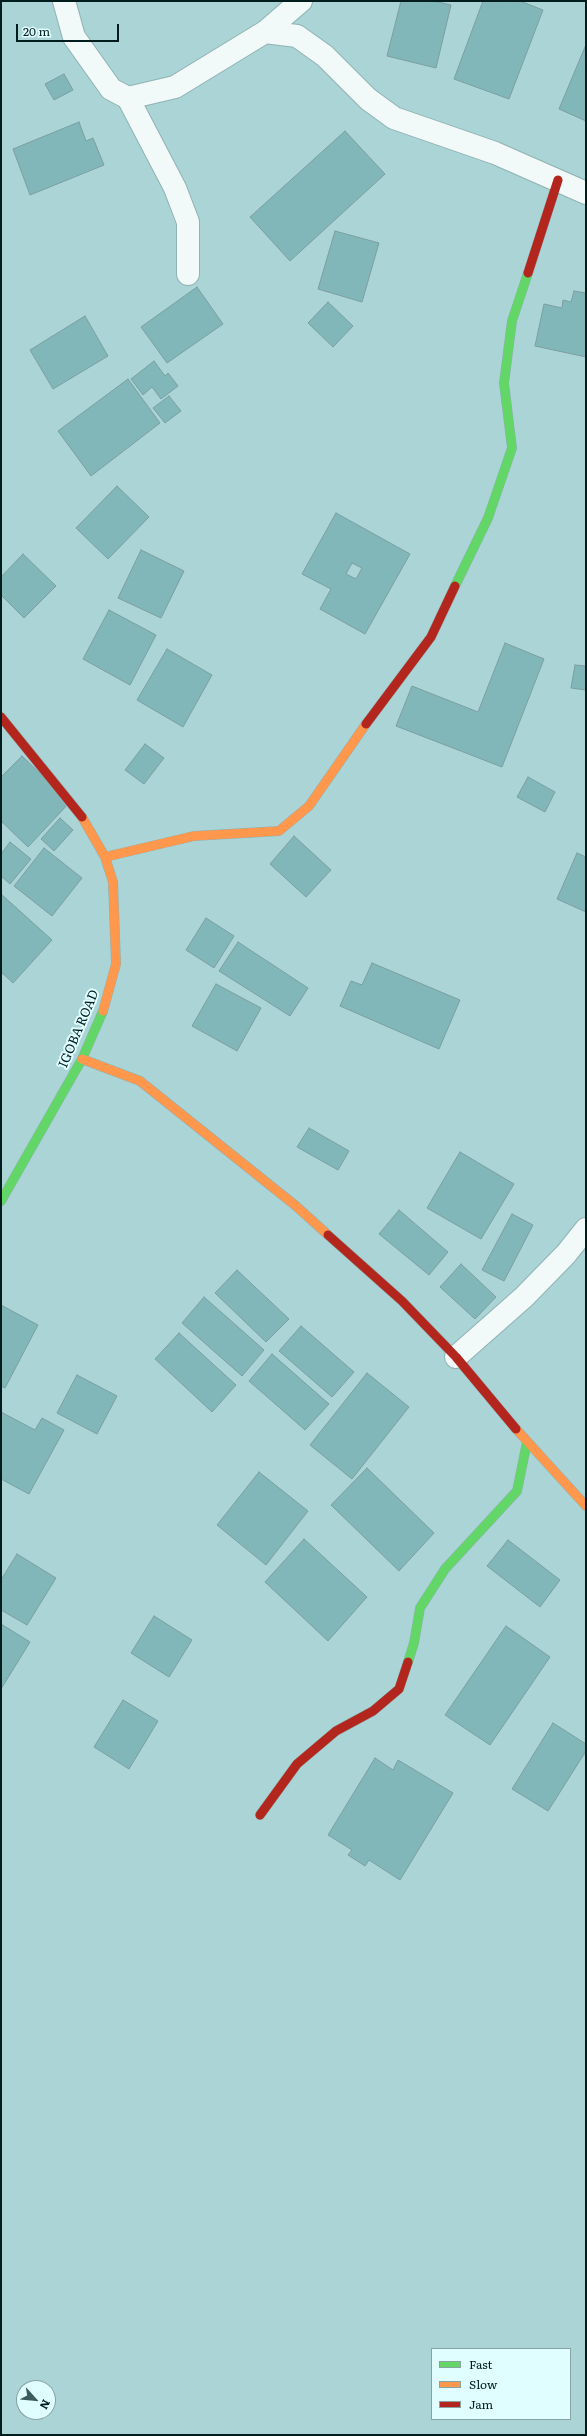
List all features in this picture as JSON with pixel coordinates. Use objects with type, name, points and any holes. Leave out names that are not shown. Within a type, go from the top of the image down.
[{"type":"street","points":[[64,1],[74,37],[111,89],[128,98],[175,188],[188,222],[188,274]]},
{"type":"street","points":[[128,98],[175,87],[265,32],[301,1]]},
{"type":"street","points":[[265,32],[297,36],[325,56],[368,99],[394,118],[495,153],[586,193]]},
{"type":"street","points":[[105,857],[194,836],[279,831],[309,806],[431,637],[488,518],[512,448],[504,382],[512,321],[558,180]]},
{"type":"street","name":"IGOBA ROAD","points":[[1,717],[81,814],[105,857],[113,882],[116,924],[116,964],[107,1002],[82,1059],[1,1201]]},
{"type":"street","points":[[82,1059],[140,1081],[296,1206],[402,1301],[456,1358],[527,1442],[586,1506]]},
{"type":"street","points":[[456,1358],[524,1297],[566,1254],[586,1229]]},
{"type":"street","points":[[260,1816],[297,1764],[336,1731],[372,1711],[399,1690],[414,1643],[420,1608],[445,1569],[517,1492],[527,1442]]},
{"type":"building","points":[[401,1],[434,1],[451,5],[436,68],[387,56]]},
{"type":"building","points":[[483,1],[520,1],[543,10],[509,99],[454,79]]},
{"type":"building","points":[[585,47],[586,48],[586,121],[559,109]]},
{"type":"building","points":[[64,74],[73,90],[54,100],[45,84]]},
{"type":"building","points":[[79,122],[86,141],[93,138],[104,165],[30,195],[13,149]]},
{"type":"building","points":[[345,131],[385,174],[290,261],[250,217]]},
{"type":"building","points":[[335,231],[379,243],[362,302],[318,289]]},
{"type":"building","points":[[197,287],[223,324],[167,363],[141,327]]},
{"type":"building","points":[[574,291],[586,293],[586,357],[535,346],[544,304],[562,308],[563,300],[571,302]]},
{"type":"building","points":[[328,302],[353,326],[333,347],[308,323]]},
{"type":"building","points":[[85,316],[108,356],[53,389],[30,350]]},
{"type":"building","points":[[154,361],[165,376],[168,373],[178,386],[161,399],[152,387],[143,395],[131,379]]},
{"type":"building","points":[[128,379],[160,423],[91,476],[58,431]]},
{"type":"building","points":[[169,396],[181,411],[165,423],[153,408]]},
{"type":"building","points":[[117,486],[149,517],[108,559],[76,528]]},
{"type":"building","points":[[336,513],[410,554],[365,634],[320,609],[331,589],[302,574]],"holes":[[[352,563],[362,568],[356,579],[346,574]]]},
{"type":"building","points":[[141,550],[184,571],[161,618],[118,598]]},
{"type":"building","points":[[23,554],[56,586],[24,618],[1,595],[1,577]]},
{"type":"building","points":[[109,610],[156,635],[130,685],[83,659]]},
{"type":"building","points":[[505,643],[544,659],[502,767],[396,726],[412,686],[478,712]]},
{"type":"building","points":[[167,649],[212,675],[183,727],[137,700]]},
{"type":"building","points":[[575,665],[586,666],[586,690],[571,688]]},
{"type":"building","points":[[145,744],[164,758],[144,784],[125,770]]},
{"type":"building","points":[[22,756],[70,802],[28,847],[1,821],[1,777]]},
{"type":"building","points":[[528,777],[555,792],[545,812],[517,797]]},
{"type":"building","points":[[60,818],[73,830],[54,851],[41,839]]},
{"type":"building","points":[[294,836],[331,870],[306,897],[270,864]]},
{"type":"building","points":[[10,842],[31,859],[10,884],[1,876],[1,854]]},
{"type":"building","points":[[44,848],[82,878],[52,916],[14,886]]},
{"type":"building","points":[[577,853],[586,857],[586,912],[557,899]]},
{"type":"building","points":[[1,894],[52,940],[13,983],[1,972]]},
{"type":"building","points":[[206,918],[234,936],[214,968],[186,950]]},
{"type":"building","points":[[238,942],[308,988],[290,1016],[219,971]]},
{"type":"building","points":[[372,963],[460,1000],[439,1049],[340,1006],[351,981],[362,985]]},
{"type":"building","points":[[216,984],[261,1008],[237,1051],[192,1026]]},
{"type":"building","points":[[309,1128],[349,1151],[338,1170],[297,1147]]},
{"type":"building","points":[[460,1152],[514,1184],[481,1239],[427,1208]]},
{"type":"building","points":[[399,1210],[448,1252],[429,1275],[379,1234]]},
{"type":"building","points":[[512,1214],[533,1225],[504,1281],[482,1270]]},
{"type":"building","points":[[461,1264],[496,1297],[475,1319],[440,1287]]},
{"type":"building","points":[[237,1270],[289,1319],[266,1342],[215,1293]]},
{"type":"building","points":[[204,1297],[264,1350],[242,1376],[182,1323]]},
{"type":"building","points":[[1,1305],[38,1325],[5,1388],[1,1386]]},
{"type":"building","points":[[301,1326],[354,1372],[332,1397],[279,1351]]},
{"type":"building","points":[[179,1333],[236,1385],[212,1412],[155,1359]]},
{"type":"building","points":[[272,1354],[329,1404],[305,1430],[249,1381]]},
{"type":"building","points":[[367,1373],[409,1407],[352,1479],[310,1445]]},
{"type":"building","points":[[77,1375],[117,1396],[97,1434],[57,1413]]},
{"type":"building","points":[[1,1412],[35,1430],[42,1418],[64,1430],[29,1494],[1,1479]]},
{"type":"building","points":[[367,1468],[434,1533],[399,1571],[331,1505]]},
{"type":"building","points":[[259,1472],[308,1511],[266,1565],[217,1525]]},
{"type":"building","points":[[304,1539],[367,1597],[328,1641],[265,1582]]},
{"type":"building","points":[[508,1540],[560,1580],[540,1607],[487,1566]]},
{"type":"building","points":[[17,1554],[56,1578],[27,1625],[1,1610],[1,1580]]},
{"type":"building","points":[[154,1616],[192,1640],[169,1677],[131,1653]]},
{"type":"building","points":[[1,1624],[30,1642],[1,1689]]},
{"type":"building","points":[[506,1626],[550,1657],[490,1745],[445,1715]]},
{"type":"building","points":[[123,1700],[158,1721],[129,1769],[94,1747]]},
{"type":"building","points":[[553,1723],[586,1744],[586,1751],[548,1811],[512,1789]]},
{"type":"building","points":[[375,1758],[393,1770],[398,1760],[453,1793],[400,1880],[369,1860],[365,1866],[348,1855],[352,1850],[328,1835]]},
{"type":"traffic: fast","points":[[455,586],[488,518],[512,448],[504,383],[512,321],[528,273]]},
{"type":"traffic: fast","points":[[1,1201],[82,1059],[103,1011]]},
{"type":"traffic: fast","points":[[408,1662],[414,1643],[420,1608],[445,1569],[517,1491],[527,1442]]},
{"type":"traffic: slow","points":[[105,857],[194,836],[279,831],[309,806],[366,724]]},
{"type":"traffic: slow","points":[[82,817],[105,857],[113,882],[116,964],[103,1011]]},
{"type":"traffic: slow","points":[[82,1059],[140,1081],[296,1206],[328,1235]]},
{"type":"traffic: slow","points":[[516,1429],[586,1506]]},
{"type":"traffic: jam","points":[[528,273],[558,180]]},
{"type":"traffic: jam","points":[[366,724],[431,637],[455,586]]},
{"type":"traffic: jam","points":[[1,717],[82,817]]},
{"type":"traffic: jam","points":[[328,1235],[402,1301],[456,1357],[516,1429]]},
{"type":"traffic: jam","points":[[260,1815],[297,1764],[336,1731],[373,1711],[399,1689],[408,1662]]}]
